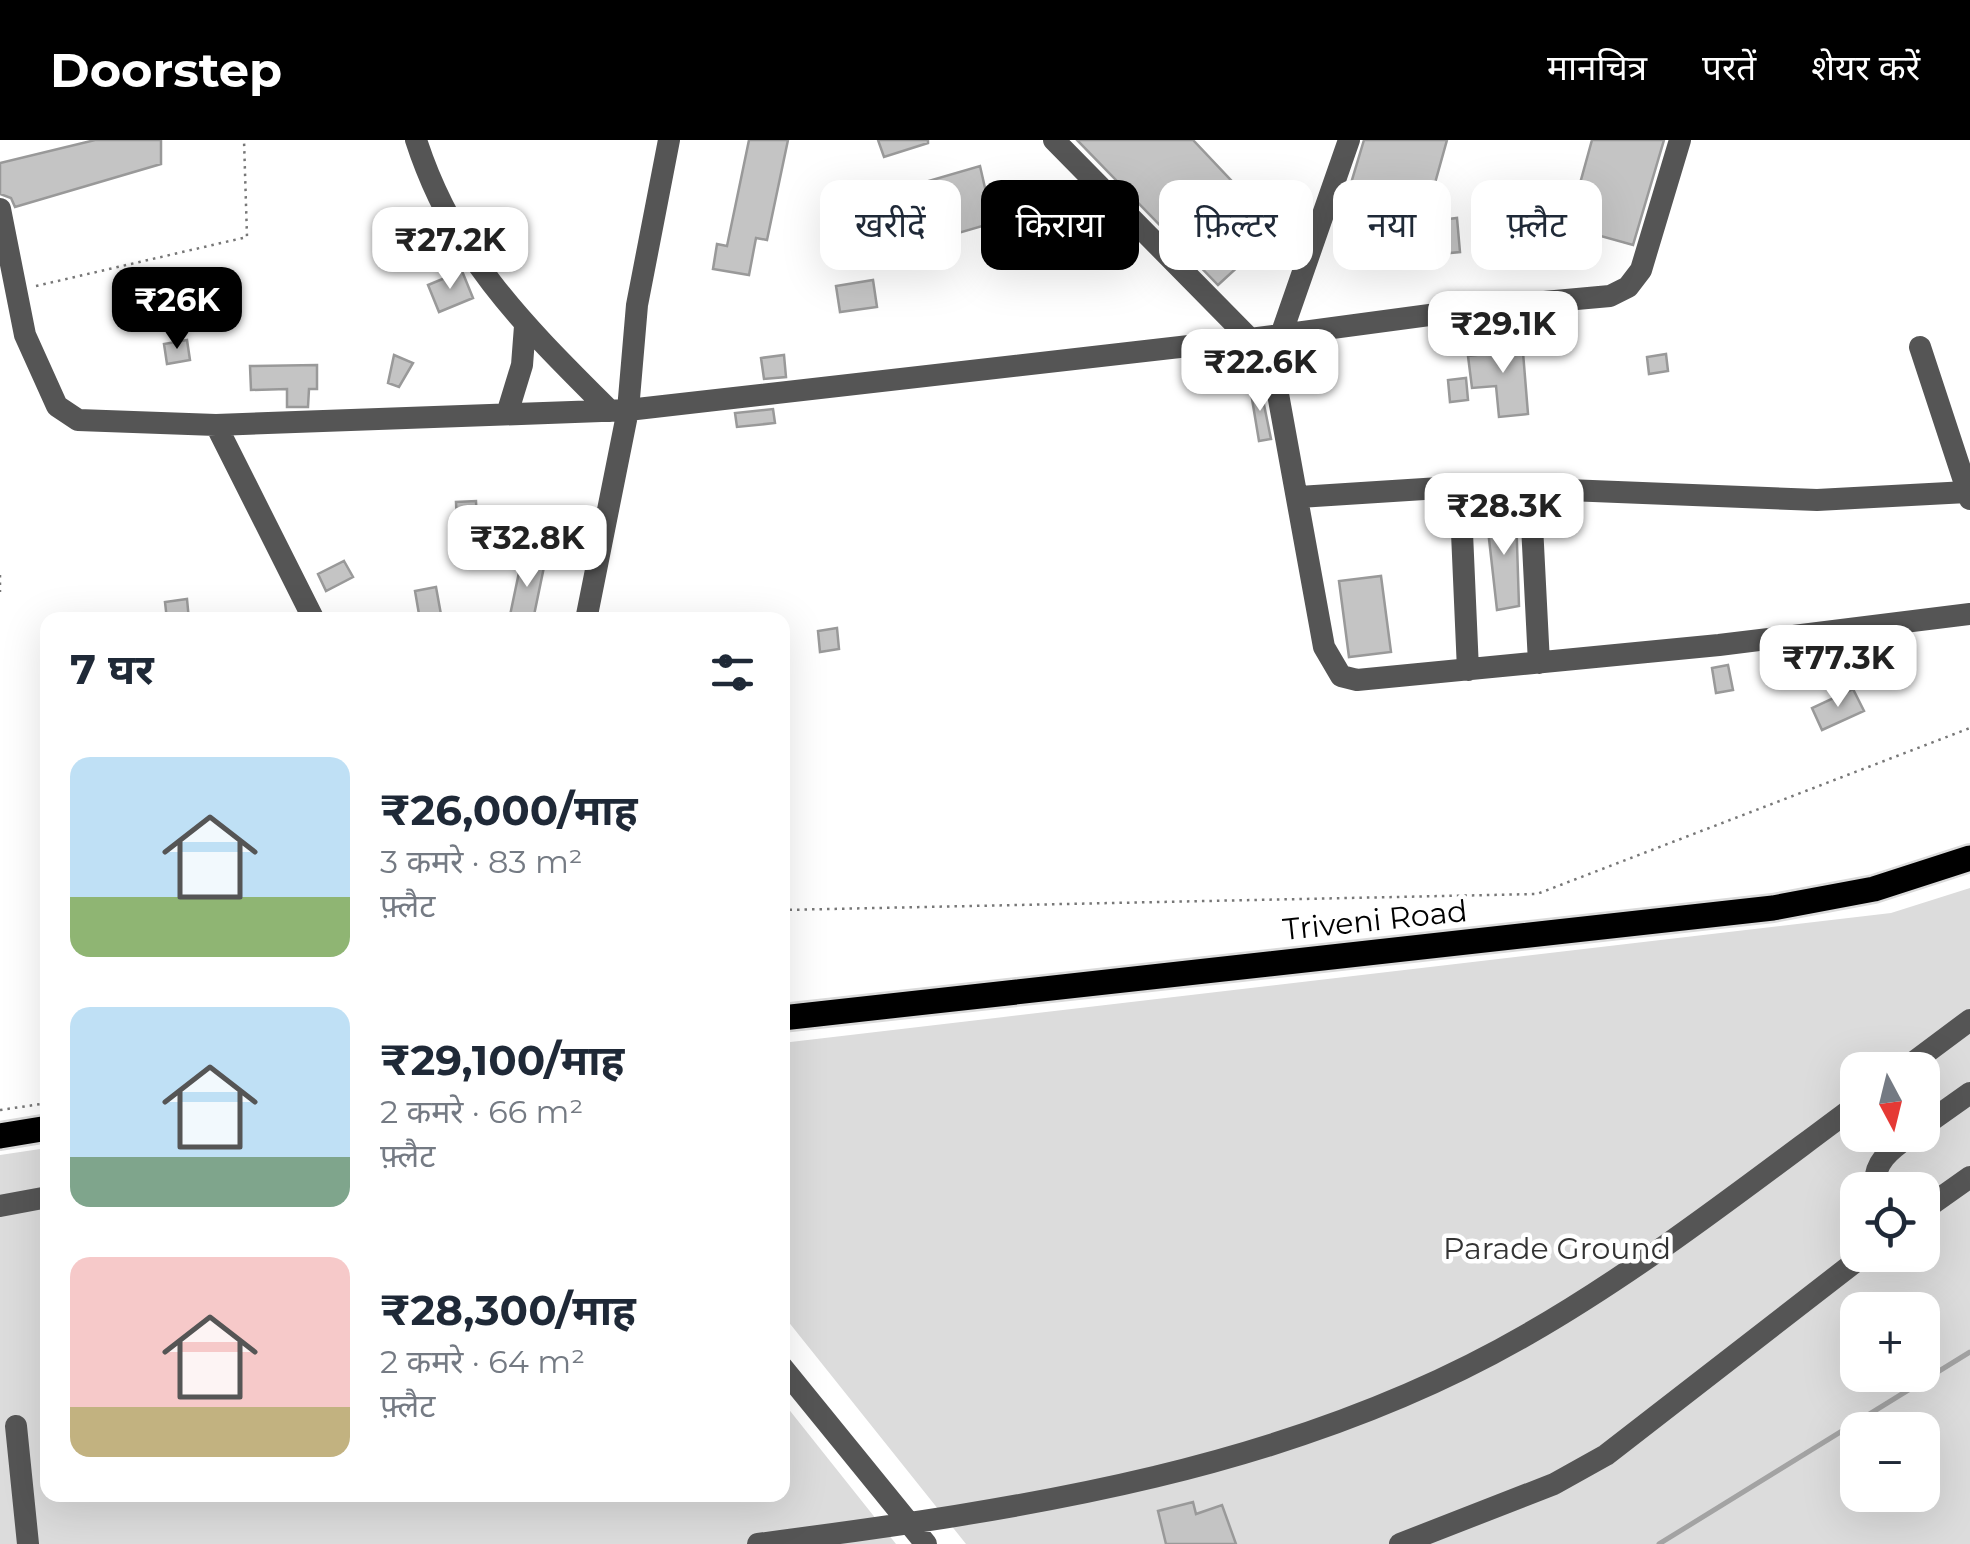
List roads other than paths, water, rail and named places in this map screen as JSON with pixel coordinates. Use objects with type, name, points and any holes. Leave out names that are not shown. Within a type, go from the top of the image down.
[{"type":"main road","name":"Triveni Road","points":[[790,1017],[1773,908],[1874,888],[1970,858]]},
{"type":"main road","points":[[0,1136],[40,1129]]},
{"type":"street","points":[[416,140],[457,237],[490,287],[524,326],[619,410]]},
{"type":"street","points":[[587,612],[637,305],[669,140]]},
{"type":"street","points":[[1054,140],[1250,340],[1276,384],[1324,647],[1332,668],[1357,680],[1970,614]]},
{"type":"street","points":[[1281,336],[1350,140]]},
{"type":"street","points":[[0,209],[25,335],[57,406],[78,420],[216,425],[619,410],[1250,340],[1489,306],[1610,296],[1628,287],[1641,270],[1680,140]]},
{"type":"street","points":[[507,414],[522,365],[524,326]]},
{"type":"street","points":[[1298,497],[1530,486],[1817,500],[1969,496],[1920,347]]},
{"type":"street","points":[[216,425],[310,612]]},
{"type":"street","points":[[1530,486],[1539,663]]},
{"type":"street","points":[[1460,487],[1468,670]]},
{"type":"street","points":[[1927,1052],[1970,1020]]},
{"type":"street","points":[[1940,1114],[1970,1093]]},
{"type":"street","points":[[758,1544],[909,1524],[1226,1462],[1302,1438],[1402,1397],[1527,1335],[1584,1299],[1840,1117]]},
{"type":"street","points":[[1940,1197],[1970,1176]]},
{"type":"street","points":[[0,1206],[40,1198]]},
{"type":"street","points":[[1400,1544],[1554,1484],[1606,1454],[1842,1272]]},
{"type":"street","points":[[790,1377],[926,1544]]},
{"type":"street","points":[[16,1426],[28,1544]]},
{"type":"waterway","points":[[1659,1544],[1970,1352]]},
{"type":"park label","name":"Parade Ground","points":[[1557,1248]]}]
